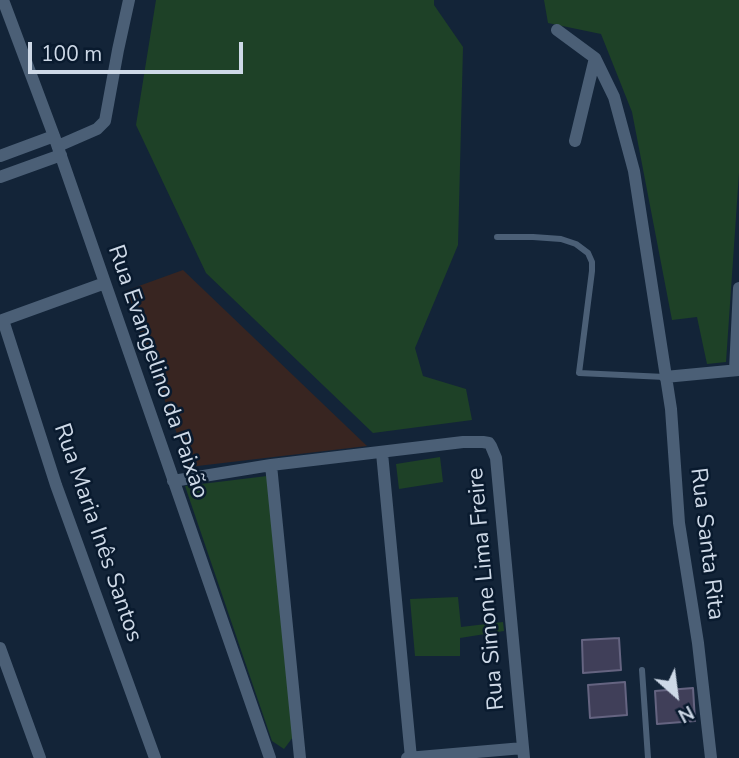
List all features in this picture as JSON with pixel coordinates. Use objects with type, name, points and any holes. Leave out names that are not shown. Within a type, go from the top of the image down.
[{"type":"street","points":[[0,177],[57,145],[97,129],[105,121],[129,0]]},
{"type":"street","name":"Rua Evangelino da Paixão","points":[[4,2],[57,145],[270,758]]},
{"type":"street","points":[[557,30],[595,58],[575,141]]},
{"type":"street","name":"Rua Santa Rita","points":[[595,58],[614,97],[631,160],[671,409],[678,523],[698,643],[711,758]]},
{"type":"street","points":[[0,156],[57,145]]},
{"type":"street","points":[[2,321],[105,283]]},
{"type":"street","points":[[665,377],[737,370],[739,288]]},
{"type":"street","name":"Rua Maria Inês Santos","points":[[2,321],[56,485],[155,758]]},
{"type":"street","name":"Rua Simone Lima Freire","points":[[173,481],[271,465],[463,442],[483,442],[491,446],[496,458],[523,753]]},
{"type":"street","points":[[382,453],[409,758],[523,753]]},
{"type":"street","points":[[271,465],[300,758]]},
{"type":"street","points":[[0,648],[40,758]]},
{"type":"lane","points":[[497,237],[561,239],[576,244],[590,257],[591,282],[579,373],[665,377]]},
{"type":"lane","points":[[642,670],[648,758]]},
{"type":"shaded area","points":[[183,270],[367,446],[189,467],[125,291]]},
{"type":"green space","points":[[156,0],[434,0],[434,5],[463,47],[458,245],[415,348],[423,376],[466,389],[472,420],[373,433],[206,273],[136,125]]},
{"type":"green space","points":[[544,0],[739,0],[739,173],[726,362],[707,364],[697,317],[672,320],[632,112],[601,34],[548,23]]},
{"type":"green space","points":[[440,457],[443,482],[399,489],[396,464]]},
{"type":"green space","points":[[267,476],[293,737],[284,749],[272,741],[185,486]]},
{"type":"green space","points":[[458,597],[461,627],[503,622],[504,631],[460,638],[460,656],[415,656],[410,599]]},
{"type":"building","points":[[619,638],[621,670],[583,673],[582,640]]},
{"type":"building","points":[[625,682],[627,715],[590,718],[588,685]]},
{"type":"building","points":[[693,688],[695,721],[657,724],[655,691]]}]
